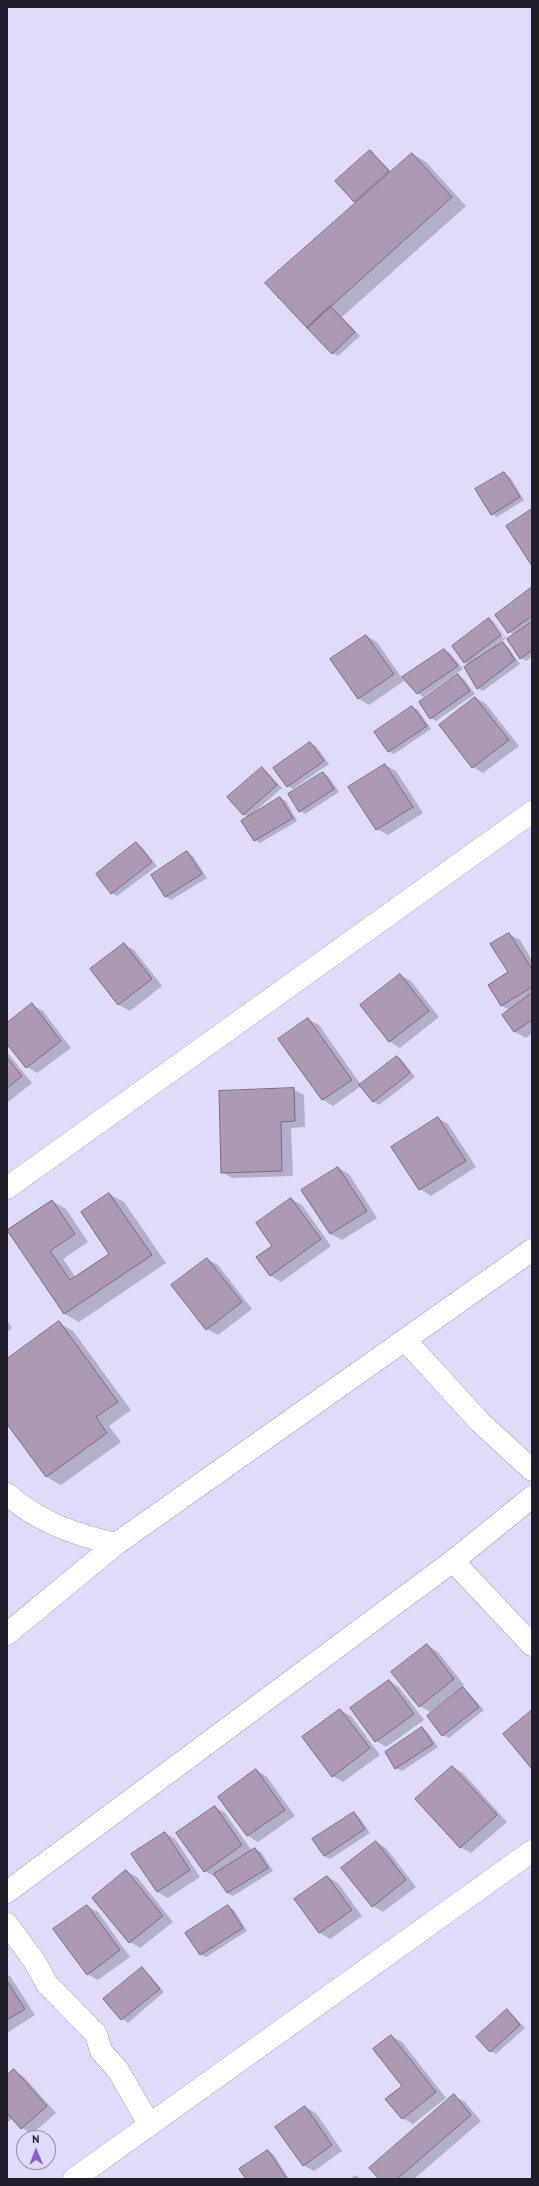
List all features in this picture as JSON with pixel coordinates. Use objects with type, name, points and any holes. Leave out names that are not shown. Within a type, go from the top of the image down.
[{"type":"street","points":[[7,1188],[532,812]]},
{"type":"street","points":[[7,1634],[116,1544],[406,1341],[532,1250]]},
{"type":"street","points":[[406,1341],[480,1422],[532,1470]]},
{"type":"street","points":[[7,1494],[38,1516],[64,1530],[83,1537],[116,1544]]},
{"type":"street","points":[[7,1892],[453,1561],[532,1497]]},
{"type":"street","points":[[453,1561],[532,1645]]},
{"type":"street","points":[[74,2179],[532,1851]]},
{"type":"street","points":[[7,1924],[35,1962],[47,1984],[96,2034],[101,2051],[118,2070],[149,2124]]},
{"type":"building","points":[[370,150],[389,171],[354,202],[335,181]]},
{"type":"building","points":[[412,153],[452,197],[307,328],[265,283]]},
{"type":"building","points":[[330,306],[355,332],[332,354],[307,328]]},
{"type":"building","points":[[504,472],[520,497],[491,515],[475,489]]},
{"type":"building","points":[[532,509],[532,566],[506,526]]},
{"type":"building","points":[[532,587],[532,616],[508,633],[495,615]]},
{"type":"building","points":[[489,618],[501,635],[464,663],[452,646]]},
{"type":"building","points":[[532,622],[532,650],[520,659],[507,639]]},
{"type":"building","points":[[366,635],[394,674],[358,699],[330,659]]},
{"type":"building","points":[[503,642],[515,660],[477,689],[464,667]]},
{"type":"building","points":[[444,649],[458,666],[417,694],[402,677]]},
{"type":"building","points":[[458,674],[470,691],[430,719],[419,702]]},
{"type":"building","points":[[475,697],[509,740],[472,768],[439,725]]},
{"type":"building","points":[[412,706],[427,726],[388,752],[374,732]]},
{"type":"building","points":[[310,742],[324,761],[287,787],[273,768]]},
{"type":"building","points":[[385,764],[413,807],[376,830],[348,787]]},
{"type":"building","points":[[262,767],[277,785],[243,815],[227,797]]},
{"type":"building","points":[[323,772],[334,789],[299,812],[288,794]]},
{"type":"building","points":[[280,797],[293,818],[254,841],[241,821]]},
{"type":"building","points":[[136,842],[152,862],[111,894],[96,874]]},
{"type":"building","points":[[187,851],[202,874],[165,897],[151,875]]},
{"type":"building","points":[[509,933],[532,969],[532,987],[501,1006],[488,985],[508,972],[490,944]]},
{"type":"building","points":[[124,943],[152,979],[118,1005],[90,969]]},
{"type":"building","points":[[400,974],[429,1011],[389,1042],[360,1005]]},
{"type":"building","points":[[532,993],[532,1020],[514,1032],[502,1015]]},
{"type":"building","points":[[32,1003],[61,1041],[26,1068],[7,1044],[7,1023]]},
{"type":"building","points":[[308,1018],[352,1080],[322,1100],[278,1039]]},
{"type":"building","points":[[397,1056],[410,1073],[373,1102],[359,1085]]},
{"type":"building","points":[[7,1058],[22,1076],[7,1088]]},
{"type":"building","points":[[294,1088],[295,1121],[281,1122],[282,1171],[221,1173],[219,1091]]},
{"type":"building","points":[[438,1117],[466,1161],[419,1190],[391,1147]]},
{"type":"building","points":[[338,1167],[367,1211],[330,1234],[301,1190]]},
{"type":"building","points":[[109,1193],[152,1255],[64,1314],[7,1230],[52,1200],[75,1234],[50,1251],[70,1280],[109,1254],[81,1212]]},
{"type":"building","points":[[291,1198],[321,1239],[270,1276],[256,1257],[272,1246],[256,1223]]},
{"type":"building","points":[[207,1258],[242,1302],[206,1330],[171,1285]]},
{"type":"building","points":[[59,1321],[118,1402],[96,1417],[107,1433],[46,1477],[7,1424],[7,1359]]},
{"type":"building","points":[[427,1644],[454,1679],[419,1707],[391,1672]]},
{"type":"building","points":[[389,1680],[414,1714],[375,1742],[350,1708]]},
{"type":"building","points":[[463,1687],[479,1707],[442,1736],[427,1716]]},
{"type":"building","points":[[340,1709],[370,1748],[332,1777],[302,1737]]},
{"type":"building","points":[[532,1710],[532,1769],[503,1734]]},
{"type":"building","points":[[422,1727],[433,1744],[395,1769],[385,1752]]},
{"type":"building","points":[[452,1766],[497,1815],[460,1848],[415,1799]]},
{"type":"building","points":[[256,1769],[285,1810],[247,1836],[218,1797]]},
{"type":"building","points":[[215,1806],[242,1845],[204,1872],[176,1833]]},
{"type":"building","points":[[354,1812],[365,1829],[324,1856],[312,1839]]},
{"type":"building","points":[[165,1832],[190,1870],[157,1892],[131,1854]]},
{"type":"building","points":[[376,1841],[406,1880],[372,1907],[341,1868]]},
{"type":"building","points":[[255,1848],[268,1868],[227,1893],[214,1874]]},
{"type":"building","points":[[126,1870],[163,1916],[129,1943],[92,1898]]},
{"type":"building","points":[[327,1876],[352,1910],[319,1933],[294,1899]]},
{"type":"building","points":[[87,1905],[120,1950],[87,1975],[53,1929]]},
{"type":"building","points":[[228,1905],[243,1928],[200,1955],[185,1933]]},
{"type":"building","points":[[142,1967],[160,1989],[121,2020],[103,1999]]},
{"type":"building","points":[[7,1981],[25,2009],[7,2020]]},
{"type":"building","points":[[507,2009],[520,2025],[490,2052],[476,2037]]},
{"type":"building","points":[[391,2035],[436,2092],[402,2119],[385,2099],[402,2086],[373,2049]]},
{"type":"building","points":[[14,2069],[47,2106],[21,2129],[7,2113],[7,2075]]},
{"type":"building","points":[[454,2094],[471,2115],[397,2179],[379,2179],[369,2168]]},
{"type":"building","points":[[305,2106],[332,2145],[303,2166],[275,2127]]},
{"type":"building","points":[[268,2150],[287,2179],[246,2179],[239,2169]]}]
